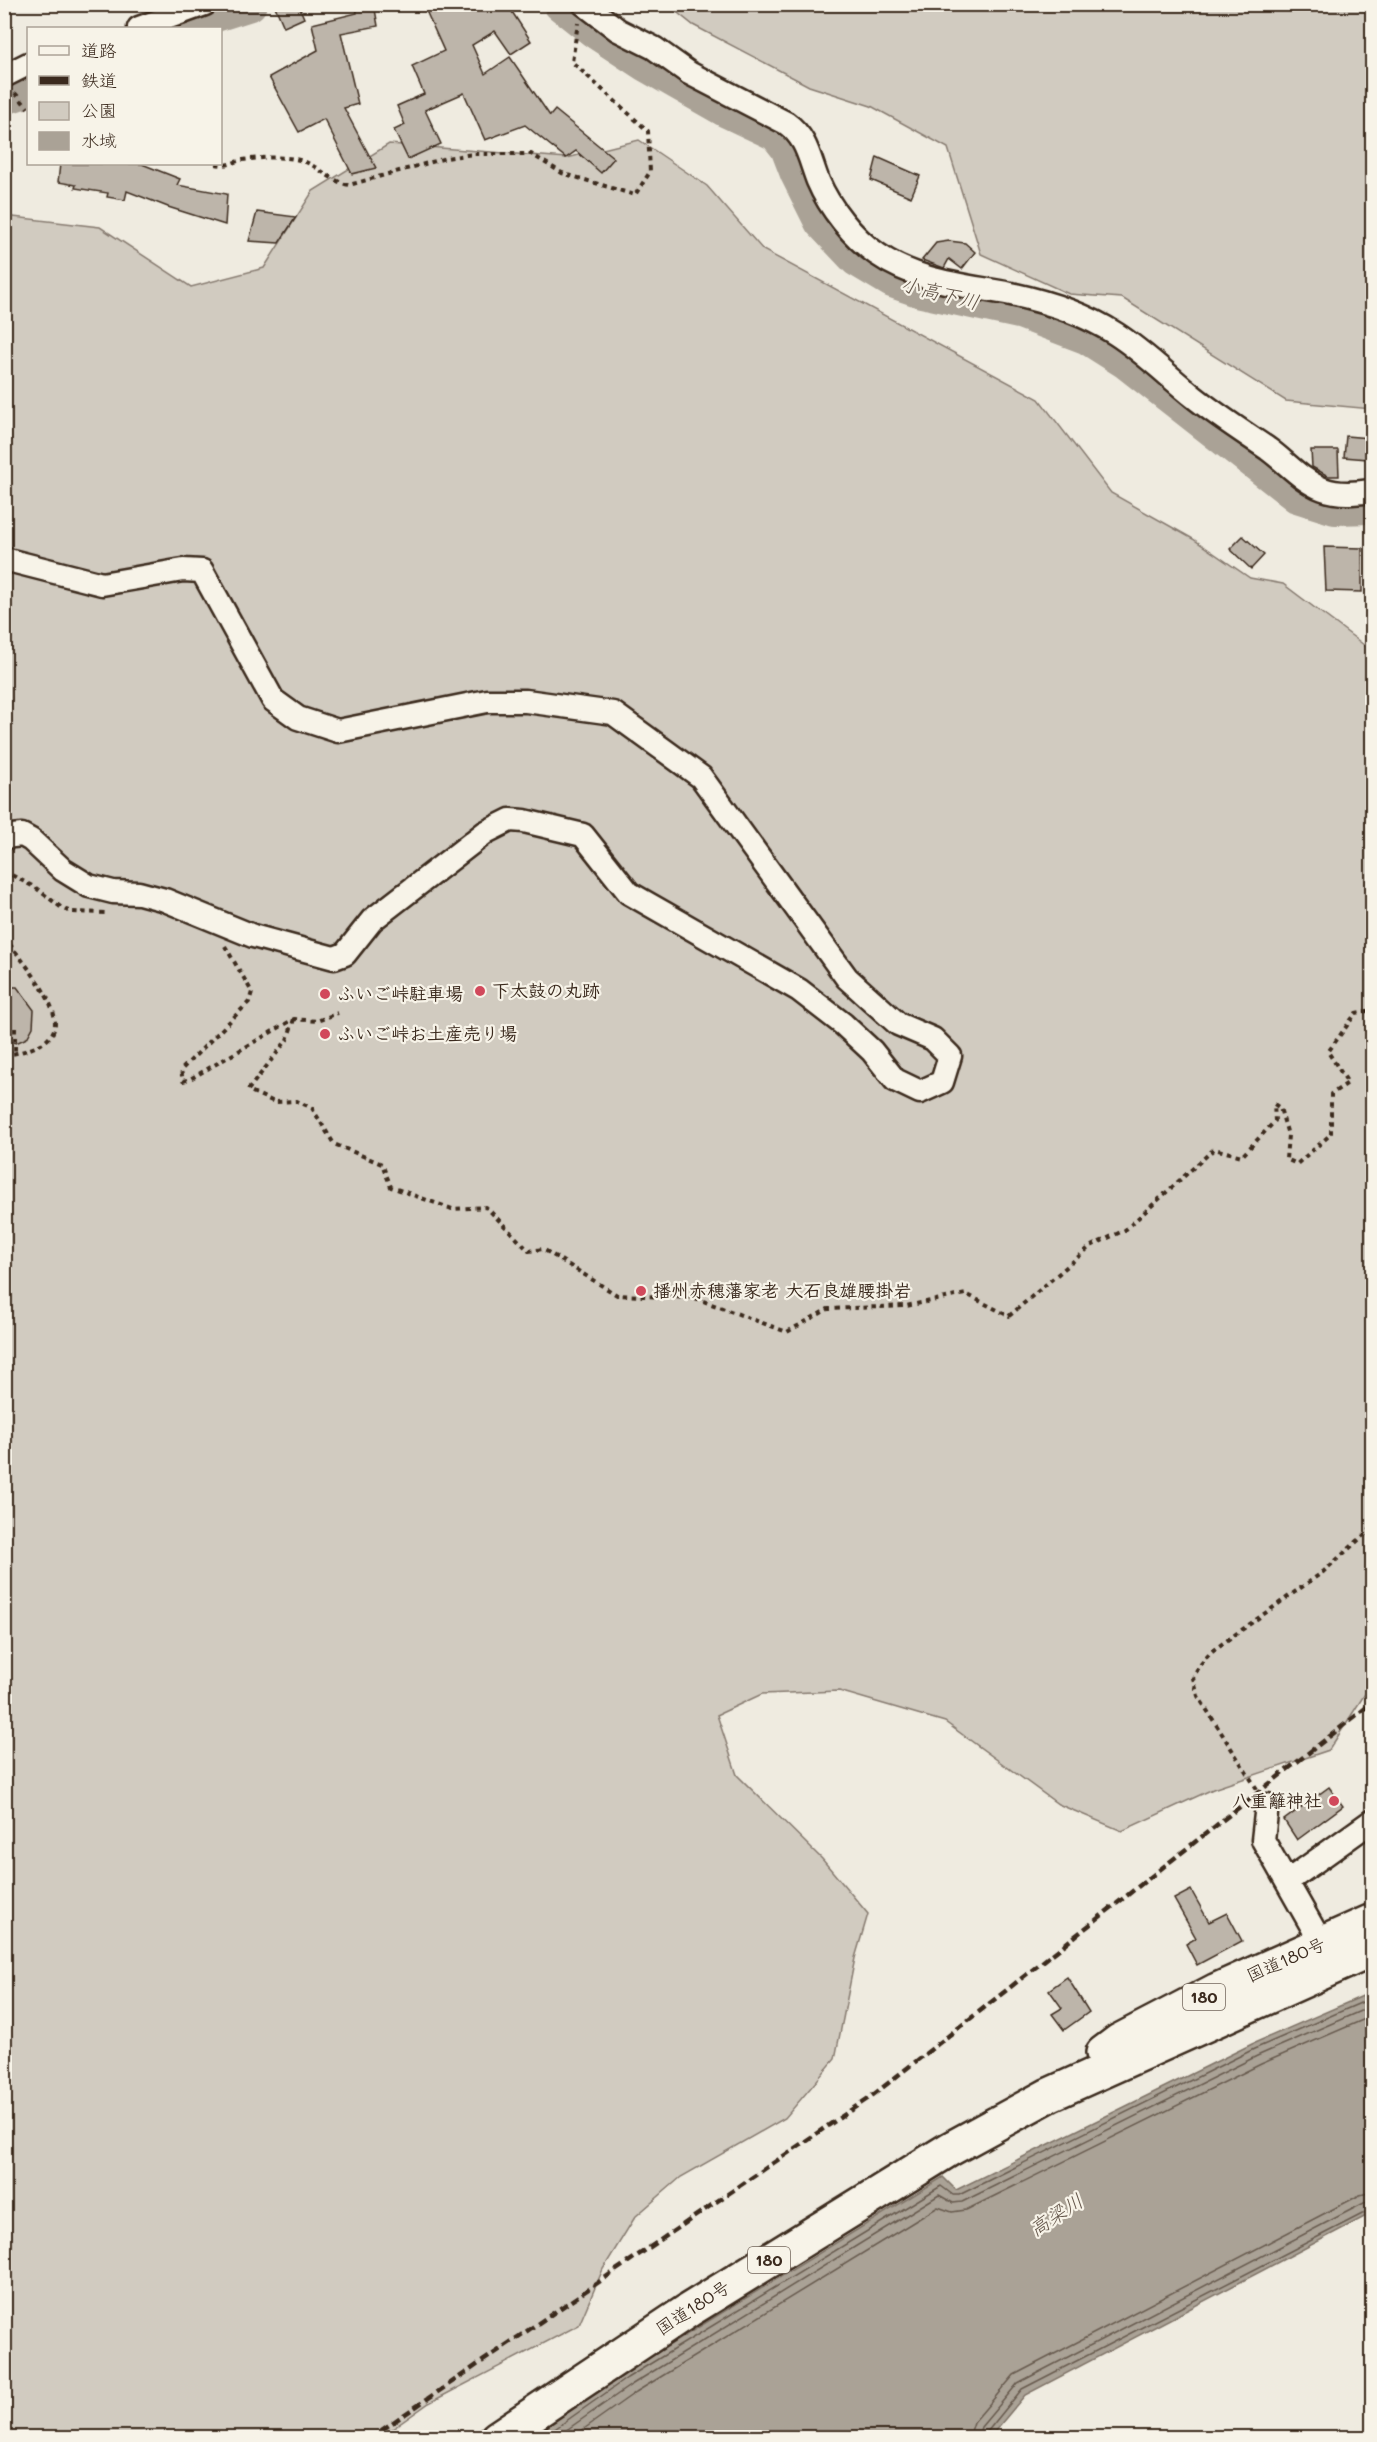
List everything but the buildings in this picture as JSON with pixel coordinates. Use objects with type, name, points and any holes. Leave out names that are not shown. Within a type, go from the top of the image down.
[{"type":"highway","name":"国道180号","points":[[1049,2095],[1119,2041],[1217,1990],[1372,1921]]},
{"type":"highway","name":"国道180号","points":[[497,2438],[689,2310],[855,2205],[950,2149],[1049,2095],[1372,1950]]},
{"type":"street","points":[[142,27],[204,4]]},
{"type":"street","points":[[587,7],[689,73],[786,123],[798,132],[832,206],[850,229],[876,254],[913,274],[1055,305],[1084,316],[1117,335],[1236,430],[1269,450],[1299,474],[1323,489],[1346,494],[1372,492]]},
{"type":"street","points":[[4,76],[27,64]]},
{"type":"street","points":[[4,559],[102,584],[183,570],[202,571],[273,700],[298,718],[338,731],[487,701],[526,701],[613,713],[701,777],[847,978],[898,1024],[933,1039],[950,1056],[942,1082],[920,1092],[895,1080],[872,1051],[843,1024],[799,990],[629,893],[582,835],[524,821],[510,820],[486,832],[372,920],[345,954],[334,958],[254,936],[165,900],[89,886],[63,870],[31,840],[22,835],[4,837]]},
{"type":"street","points":[[1267,1805],[1263,1840],[1322,1944]]},
{"type":"street","points":[[1288,1881],[1372,1821]]},
{"type":"path","points":[[221,165],[226,166],[241,160],[294,159],[305,162],[336,182],[349,184],[446,158],[473,154],[531,154],[562,173],[635,195],[650,172],[648,131],[572,62],[576,25],[587,7]]},
{"type":"path","points":[[4,871],[72,912],[115,913]]},
{"type":"path","points":[[4,937],[53,1005],[56,1020],[50,1037],[38,1046],[4,1056]]},
{"type":"path","points":[[221,941],[252,992],[249,1002],[181,1070],[183,1080],[190,1079],[294,1019],[317,1021],[338,1013]]},
{"type":"path","points":[[294,1019],[287,1040],[248,1090],[274,1101],[297,1101],[312,1108],[334,1144],[382,1164],[391,1187],[452,1209],[486,1207],[529,1251],[543,1249],[617,1295],[695,1298],[787,1332],[828,1309],[906,1306],[966,1294],[1008,1316],[1091,1246],[1125,1230],[1214,1149],[1242,1156],[1275,1121],[1274,1104],[1280,1108],[1288,1135],[1286,1159],[1297,1164],[1331,1134],[1331,1094],[1348,1083],[1328,1052],[1356,1013],[1372,1010]]},
{"type":"path","points":[[15,1028],[15,1053]]},
{"type":"path","points":[[1267,1805],[1198,1696],[1193,1678],[1200,1665],[1212,1652],[1323,1572],[1372,1528]]},
{"type":"green space","points":[[668,5],[1358,5],[1372,13],[1372,409],[1286,401],[1122,298],[1069,294],[981,254],[948,148],[871,106],[809,86],[693,25]]},
{"type":"green space","points":[[639,140],[707,186],[763,250],[1039,399],[1111,493],[1193,539],[1250,578],[1283,584],[1372,651],[1372,1683],[1329,1750],[1213,1789],[1122,1831],[1058,1804],[945,1722],[839,1691],[762,1694],[717,1715],[737,1775],[822,1859],[868,1914],[855,1958],[835,2059],[785,2118],[681,2177],[635,2217],[603,2269],[579,2325],[429,2403],[381,2437],[5,2438],[5,216],[100,227],[191,287],[264,268],[313,191],[389,144],[567,158]]},
{"type":"water","name":"高梁川","points":[[1372,1992],[1372,2213],[1025,2395],[990,2437],[531,2438],[624,2373],[943,2177],[956,2190],[1252,2044]]},
{"type":"waterway","name":"小高下川","points":[[178,27],[250,4]]},
{"type":"waterway","name":"小高下川","points":[[560,4],[594,31],[646,65],[725,110],[776,134],[787,148],[821,222],[857,260],[892,281],[921,291],[1023,313],[1086,337],[1127,363],[1297,496],[1335,508],[1372,507]]},
{"type":"waterway","name":"小高下川","points":[[4,98],[27,90]]},
{"type":"railway","points":[[370,2438],[873,2095],[1372,1703]]},
{"type":"place","name":"下太鼓の丸跡","points":[[480,991]]},
{"type":"place","name":"ふいご峠駐車場","points":[[325,994]]},
{"type":"place","name":"ふいご峠お土産売り場","points":[[325,1034]]},
{"type":"place","name":"播州赤穂藩家老 大石良雄腰掛岩","points":[[641,1291]]},
{"type":"place","name":"八重籬神社","points":[[1334,1801]]}]
